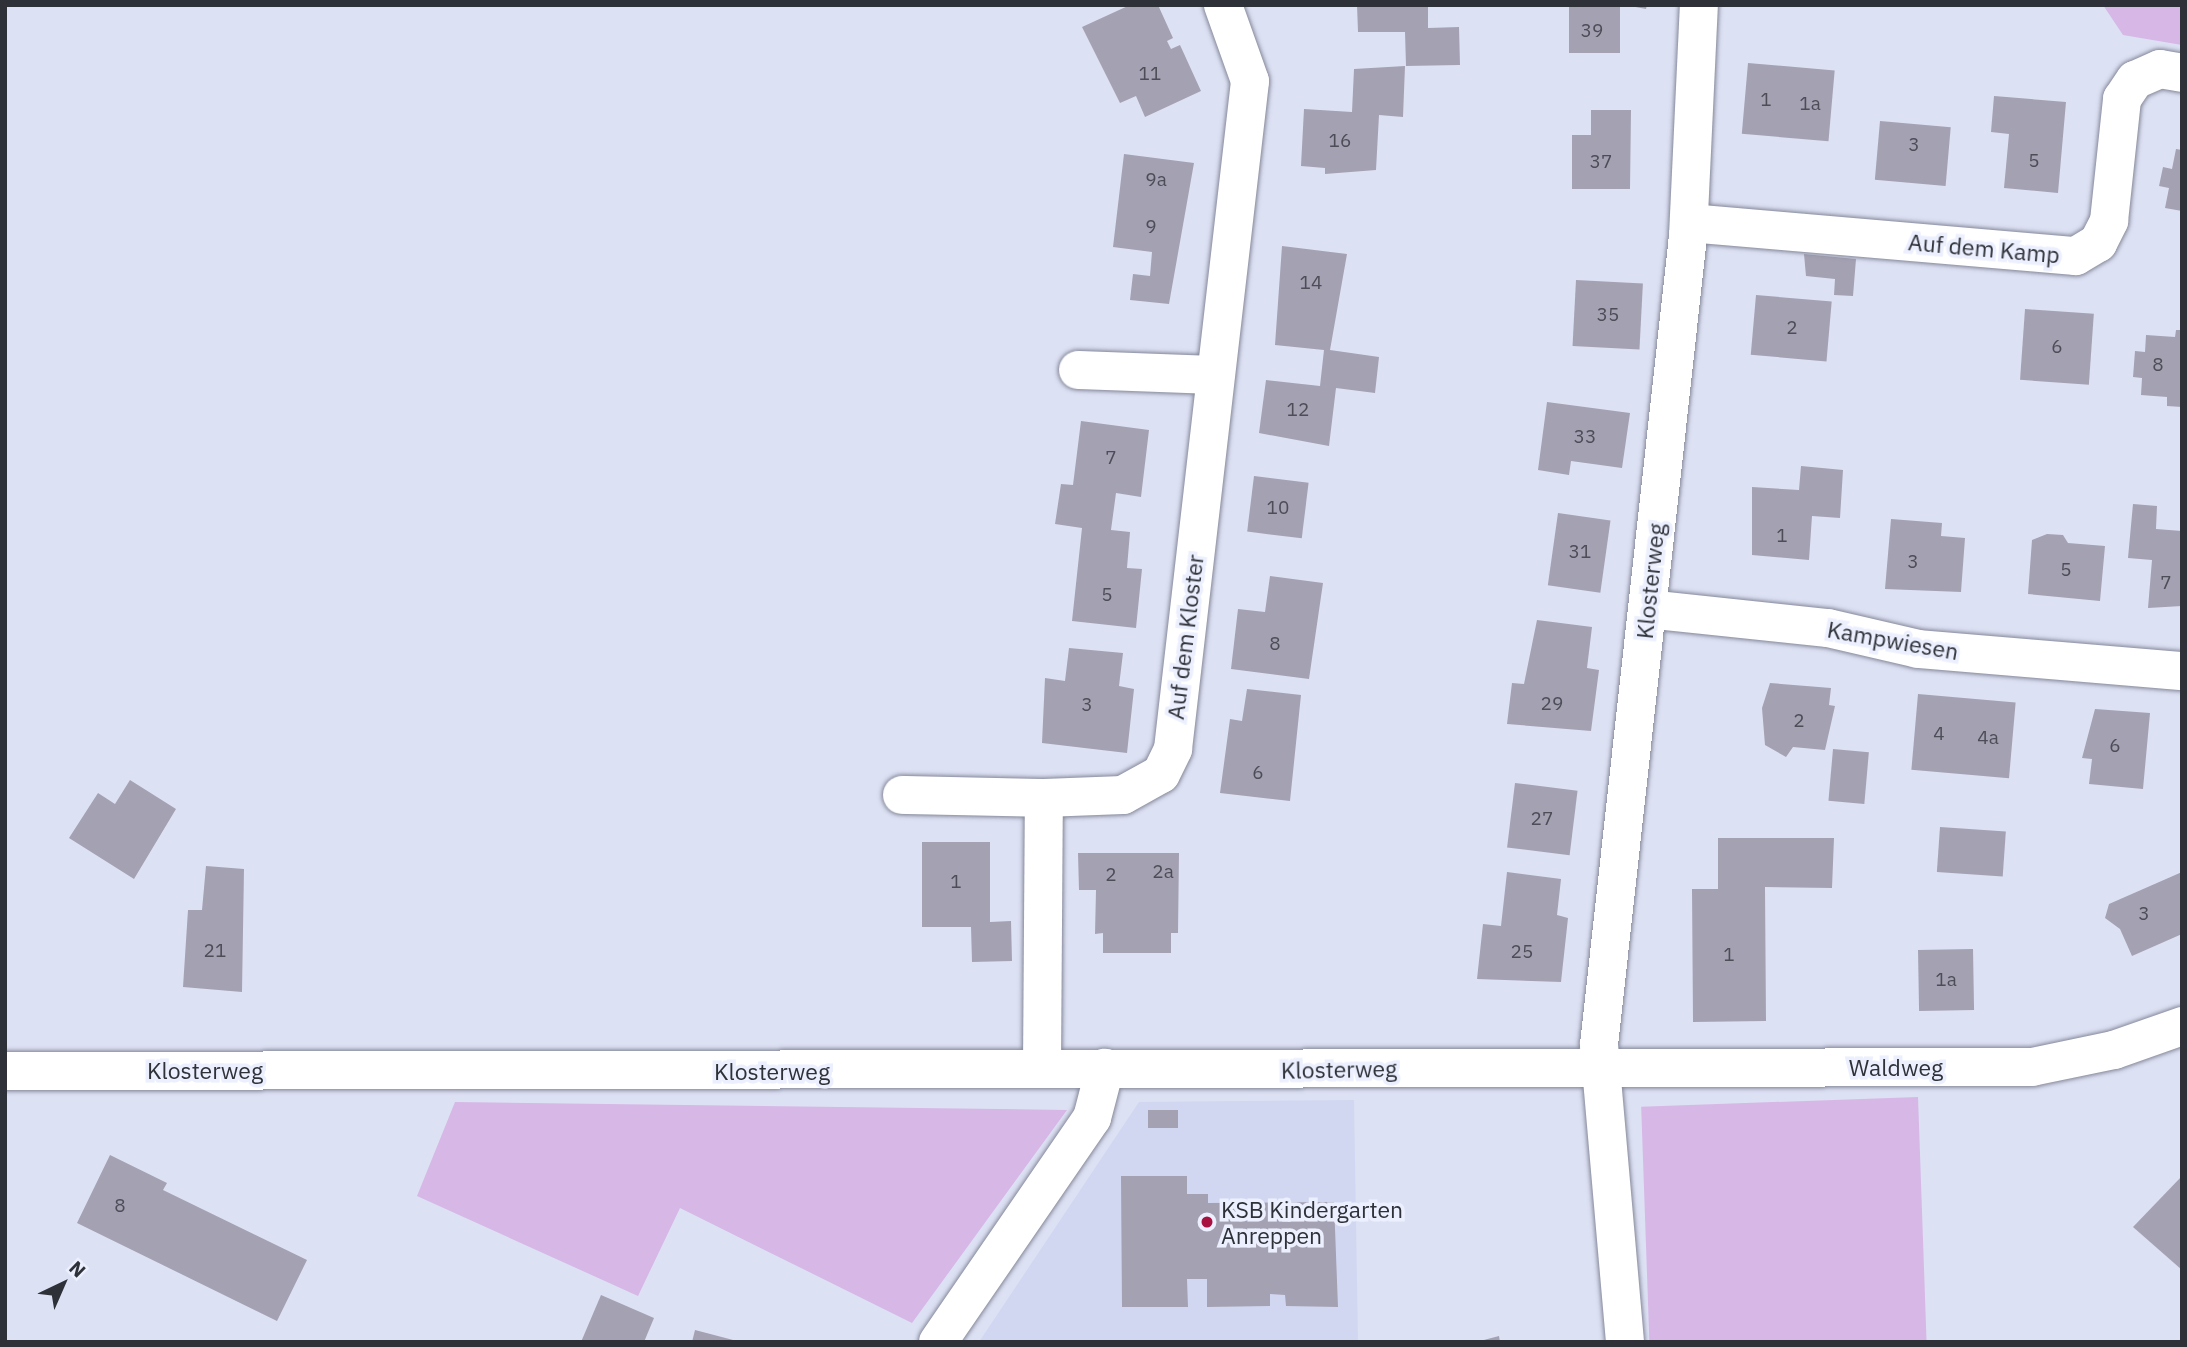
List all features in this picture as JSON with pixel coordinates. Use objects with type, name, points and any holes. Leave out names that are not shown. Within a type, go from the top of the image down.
[{"type":"street","name":"Auf dem Kloster","points":[[902,795],[1044,798],[1123,795],[1161,774],[1169,762],[1250,81],[1223,5]]},
{"type":"street","name":"Klosterweg","points":[[5,1071],[1604,1068],[1599,1045],[1689,223],[1699,5]]},
{"type":"street","name":"Auf dem Kamp","points":[[1689,223],[2076,256],[2098,243],[2109,221],[2122,99],[2135,80],[2160,69],[2182,73]]},
{"type":"street","points":[[1078,370],[1215,375]]},
{"type":"street","name":"Kampwiesen","points":[[1647,609],[1828,628],[1919,649],[2182,671]]},
{"type":"street","points":[[1042,1067],[1044,798]]},
{"type":"street","name":"Waldweg","points":[[1604,1068],[2032,1067],[2114,1050],[2182,1026]]},
{"type":"street","points":[[938,1342],[1092,1118],[1105,1068]]},
{"type":"street","points":[[1604,1068],[1625,1342]]},
{"type":"shaded area","points":[[2103,5],[2182,5],[2182,45],[2123,35]]},
{"type":"shaded area","points":[[1918,1097],[1927,1342],[1649,1342],[1641,1107]]},
{"type":"shaded area","name":"KSB Kindergarten Anreppen","points":[[1354,1100],[1358,1342],[979,1342],[1139,1102]]},
{"type":"shaded area","points":[[455,1102],[1067,1110],[912,1323],[680,1208],[638,1296],[417,1196]]},
{"type":"building","points":[[1130,5],[1158,5],[1173,38],[1167,41],[1171,49],[1180,45],[1201,91],[1145,117],[1136,96],[1120,103],[1082,27]]},
{"type":"building","points":[[1357,5],[1428,5],[1428,28],[1459,27],[1460,65],[1406,66],[1405,32],[1358,32]]},
{"type":"building","points":[[1569,5],[1620,5],[1620,53],[1569,53]]},
{"type":"building","points":[[1625,5],[1647,5],[1646,9]]},
{"type":"building","points":[[1748,63],[1835,71],[1828,141],[1742,134]]},
{"type":"building","points":[[1405,66],[1403,117],[1379,115],[1376,170],[1325,174],[1325,168],[1301,166],[1304,109],[1352,112],[1354,69]]},
{"type":"building","points":[[1994,96],[2066,102],[2058,193],[2004,188],[2009,134],[1991,132]]},
{"type":"building","points":[[1591,110],[1631,110],[1630,189],[1572,189],[1572,135],[1591,135]]},
{"type":"building","points":[[1880,121],[1951,127],[1946,186],[1875,180]]},
{"type":"building","points":[[2176,149],[2182,150],[2182,211],[2165,208],[2169,188],[2159,186],[2163,167],[2172,169]]},
{"type":"building","points":[[1124,154],[1194,163],[1169,304],[1130,300],[1133,274],[1150,276],[1152,252],[1113,247]]},
{"type":"building","points":[[1282,246],[1347,254],[1330,350],[1379,357],[1375,393],[1336,388],[1329,446],[1259,433],[1266,380],[1320,386],[1324,350],[1275,345]]},
{"type":"building","points":[[1804,254],[1856,259],[1853,296],[1834,295],[1835,279],[1806,276]]},
{"type":"building","points":[[1576,280],[1643,284],[1639,349],[1573,346]]},
{"type":"building","points":[[1756,295],[1832,302],[1826,361],[1751,355]]},
{"type":"building","points":[[2025,309],[2094,314],[2089,385],[2020,380]]},
{"type":"building","points":[[2176,330],[2182,330],[2182,407],[2167,406],[2167,397],[2141,395],[2142,378],[2133,377],[2135,351],[2145,352],[2146,335],[2175,337]]},
{"type":"building","points":[[1547,402],[1630,413],[1622,468],[1571,461],[1569,475],[1538,470]]},
{"type":"building","points":[[1081,421],[1149,430],[1141,497],[1116,493],[1111,530],[1130,532],[1127,568],[1142,569],[1136,628],[1072,621],[1082,528],[1055,524],[1061,484],[1073,485]]},
{"type":"building","points":[[1801,466],[1843,470],[1840,518],[1812,516],[1809,560],[1752,555],[1752,487],[1799,490]]},
{"type":"building","points":[[1254,476],[1309,483],[1302,538],[1247,532]]},
{"type":"building","points":[[2133,504],[2157,506],[2156,529],[2182,531],[2182,606],[2148,608],[2152,560],[2128,558]]},
{"type":"building","points":[[1558,513],[1610,520],[1600,593],[1548,585]]},
{"type":"building","points":[[1891,519],[1942,523],[1941,536],[1965,538],[1961,592],[1885,589]]},
{"type":"building","points":[[2047,534],[2063,535],[2068,543],[2105,546],[2100,601],[2028,594],[2032,540]]},
{"type":"building","points":[[1270,576],[1323,583],[1309,679],[1231,669],[1238,609],[1265,612]]},
{"type":"building","points":[[1537,620],[1592,627],[1587,668],[1599,670],[1591,731],[1507,724],[1512,683],[1524,684]]},
{"type":"building","points":[[1069,648],[1123,653],[1119,686],[1134,689],[1127,753],[1042,743],[1045,678],[1065,681]]},
{"type":"building","points":[[1770,683],[1831,688],[1829,705],[1835,706],[1825,750],[1793,747],[1786,757],[1765,745],[1762,708]]},
{"type":"building","points":[[1247,689],[1301,695],[1290,801],[1220,793],[1230,719],[1242,721]]},
{"type":"building","points":[[1918,694],[2016,703],[2009,778],[1911,770]]},
{"type":"building","points":[[2095,709],[2150,713],[2143,789],[2089,784],[2092,759],[2082,758]]},
{"type":"building","points":[[1833,749],[1869,752],[1864,804],[1828,801]]},
{"type":"building","points":[[130,780],[176,809],[134,879],[69,838],[98,793],[115,804]]},
{"type":"building","points":[[1515,783],[1578,791],[1570,855],[1507,848]]},
{"type":"building","points":[[1940,827],[2006,832],[2003,876],[1937,872]]},
{"type":"building","points":[[1718,838],[1834,838],[1832,888],[1765,887],[1766,1021],[1693,1022],[1692,889],[1718,889]]},
{"type":"building","points":[[922,842],[990,842],[990,922],[1011,921],[1012,961],[972,962],[971,927],[922,927]]},
{"type":"building","points":[[1078,853],[1179,853],[1178,933],[1171,933],[1171,953],[1103,953],[1103,933],[1095,934],[1096,890],[1079,890]]},
{"type":"building","points":[[206,866],[244,869],[242,992],[183,987],[188,910],[202,910]]},
{"type":"building","points":[[1507,872],[1561,879],[1557,915],[1568,918],[1561,982],[1477,979],[1483,924],[1501,926]]},
{"type":"building","points":[[2182,872],[2182,934],[2132,956],[2120,929],[2105,918],[2109,904]]},
{"type":"building","points":[[1973,949],[1974,1010],[1919,1011],[1918,950]]},
{"type":"building","points":[[1148,1110],[1178,1110],[1178,1128],[1148,1128]]},
{"type":"building","points":[[110,1155],[167,1183],[163,1190],[307,1260],[277,1321],[77,1223]]},
{"type":"building","points":[[1121,1176],[1187,1176],[1187,1194],[1208,1194],[1208,1203],[1334,1202],[1338,1307],[1286,1306],[1285,1295],[1270,1294],[1270,1306],[1207,1307],[1207,1279],[1187,1279],[1188,1307],[1122,1307]]},
{"type":"building","points":[[2182,1176],[2182,1270],[2133,1227]]},
{"type":"building","points":[[601,1295],[654,1318],[644,1342],[581,1342]]},
{"type":"building","points":[[695,1330],[737,1341],[692,1342]]},
{"type":"building","points":[[1499,1336],[1500,1342],[1480,1342],[1480,1341]]},
{"type":"place","name":"KSB Kindergarten Anreppen","points":[[1207,1222]]}]
